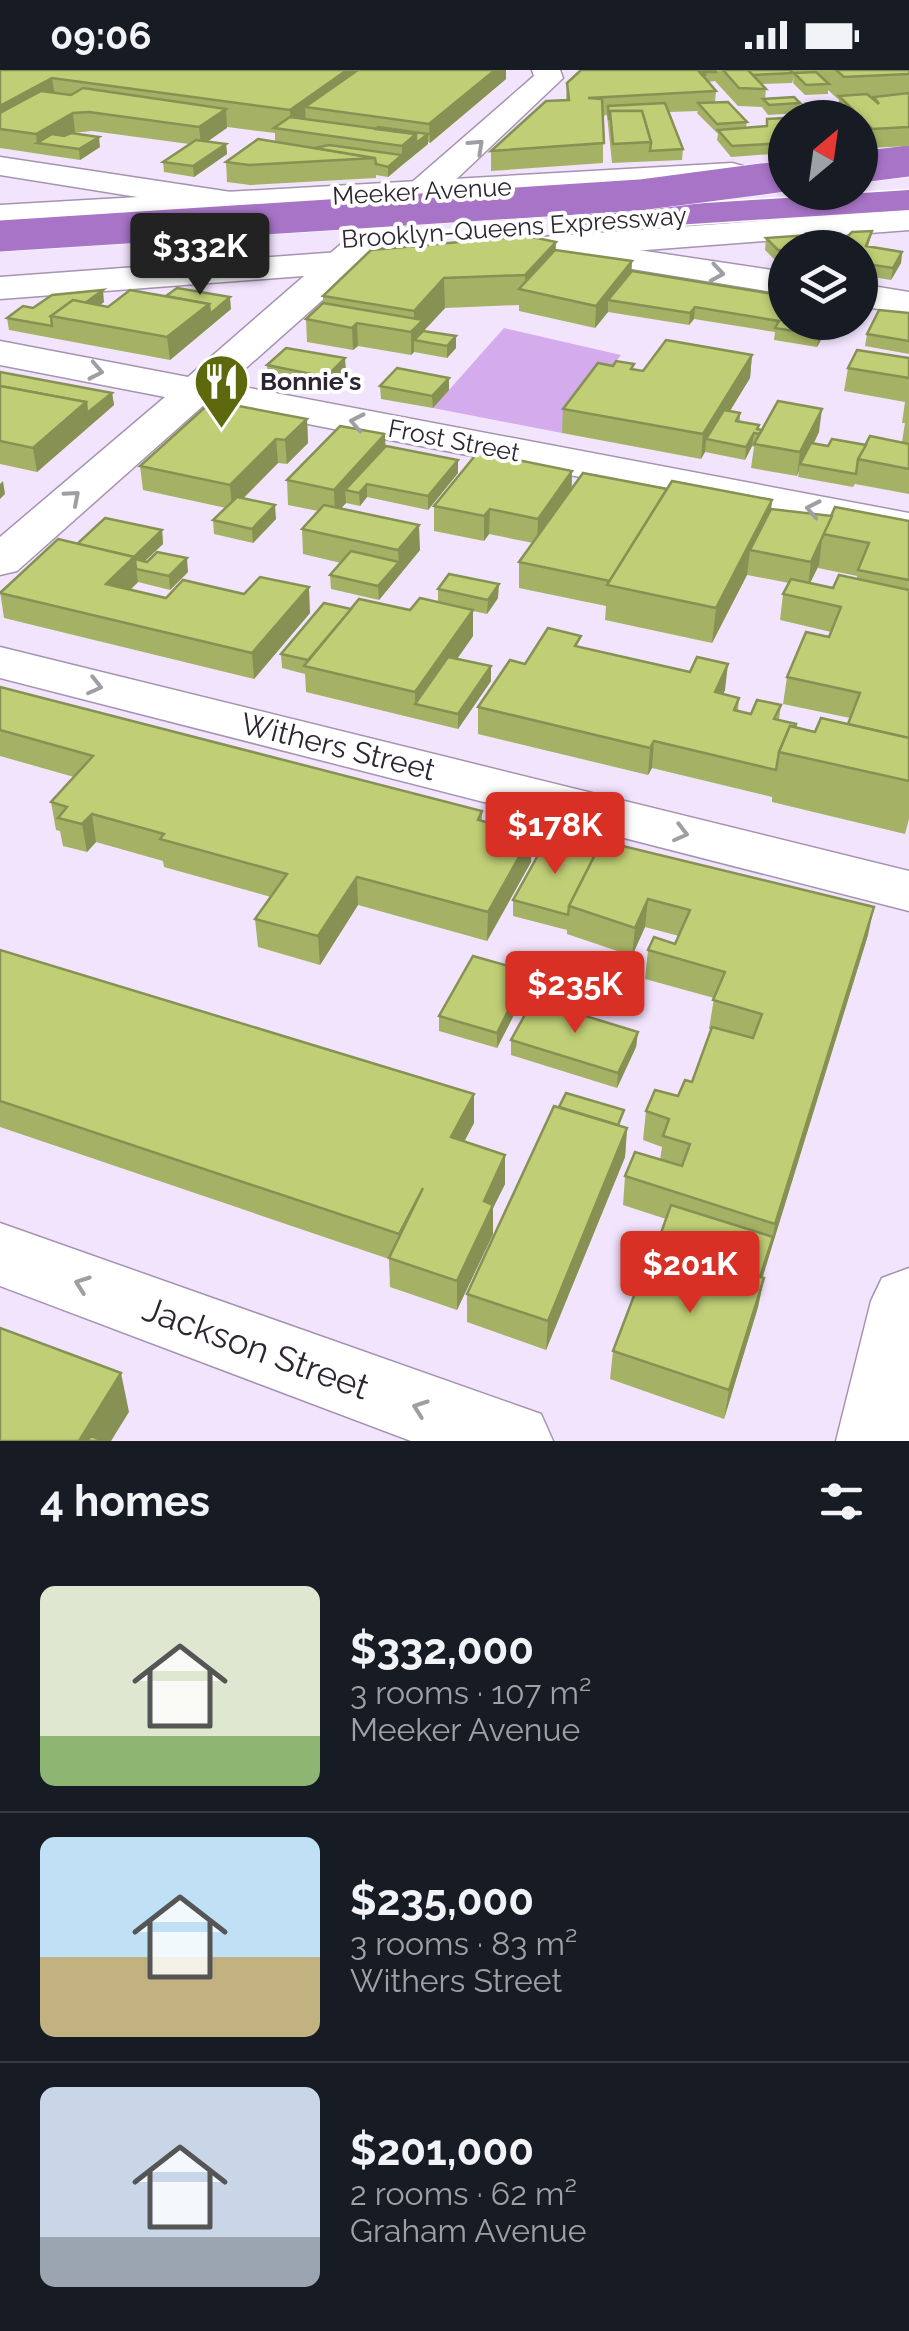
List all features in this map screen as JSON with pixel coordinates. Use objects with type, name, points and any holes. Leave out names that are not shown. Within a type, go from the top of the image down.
[{"type":"highway","points":[[878,164],[909,161]]},
{"type":"highway","points":[[640,196],[768,175]]},
{"type":"highway","points":[[878,180],[909,178]]},
{"type":"highway","name":"Brooklyn-Queens Expressway","points":[[0,236],[768,187]]},
{"type":"highway","name":"Brooklyn-Queens Expressway","points":[[0,264],[909,200]]},
{"type":"highway","points":[[598,220],[909,219]]},
{"type":"street","points":[[0,561],[430,190],[549,78],[546,70]]},
{"type":"street","points":[[0,166],[231,202]]},
{"type":"street","name":"Meeker Avenue","points":[[0,216],[768,173]]},
{"type":"street","points":[[0,204],[51,174]]},
{"type":"street","points":[[0,288],[909,219]]},
{"type":"street","points":[[552,248],[768,281]]},
{"type":"street","points":[[878,298],[909,302]]},
{"type":"street","name":"Frost Street","points":[[0,353],[909,527]]},
{"type":"street","name":"Withers Street","points":[[0,662],[909,891]]},
{"type":"street","name":"Jackson Street","points":[[0,1254],[512,1441]]},
{"type":"street","points":[[877,1441],[909,1300]]},
{"type":"shaded area","points":[[504,328],[621,355],[562,433],[433,408]]},
{"type":"building","points":[[0,70],[347,70],[290,110],[52,78],[0,106]]},
{"type":"building","points":[[358,70],[495,70],[429,124],[305,107]]},
{"type":"building","points":[[581,70],[698,70],[716,91],[588,98],[602,99],[604,143],[491,151],[546,101],[569,100],[567,83]]},
{"type":"building","points":[[723,70],[748,70],[766,89],[739,88]]},
{"type":"building","points":[[748,70],[790,70],[793,73],[753,75]]},
{"type":"building","points":[[836,70],[909,70],[909,74],[844,77]]},
{"type":"building","points":[[816,72],[829,84],[806,85],[794,73]]},
{"type":"building","points":[[83,88],[226,109],[199,127],[89,112],[73,113],[36,134],[0,129],[0,113],[41,91],[71,95]]},
{"type":"building","points":[[909,93],[909,127],[878,129],[879,104],[874,97]]},
{"type":"building","points":[[867,94],[874,100],[843,100],[839,96]]},
{"type":"building","points":[[763,99],[797,100],[768,100],[768,104]]},
{"type":"building","points":[[728,102],[747,122],[717,124],[698,103]]},
{"type":"building","points":[[665,103],[683,149],[650,151],[642,111],[610,111],[609,120],[608,106]]},
{"type":"building","points":[[610,111],[642,111],[651,142],[613,144]]},
{"type":"building","points":[[290,117],[416,134],[402,146],[274,128]]},
{"type":"building","points":[[767,119],[768,144],[732,146],[718,130],[767,126]]},
{"type":"building","points":[[378,127],[428,134],[416,143],[416,134]]},
{"type":"building","points":[[52,134],[99,137],[79,149],[37,143]]},
{"type":"building","points":[[258,139],[375,158],[249,165],[226,162]]},
{"type":"building","points":[[196,140],[226,144],[193,166],[163,162]]},
{"type":"building","points":[[329,145],[402,155],[388,167],[376,164],[375,158],[315,148]]},
{"type":"building","points":[[527,236],[556,242],[525,275],[444,278],[414,311],[323,296],[371,250]]},
{"type":"building","points":[[878,248],[902,252],[893,268],[878,266]]},
{"type":"building","points":[[555,250],[632,261],[596,306],[519,289]]},
{"type":"building","points":[[632,271],[768,293],[768,319],[695,307],[690,313],[608,300]]},
{"type":"building","points":[[177,288],[230,297],[210,314],[209,304],[166,296]]},
{"type":"building","points":[[103,290],[85,303],[73,300],[51,316],[52,326],[7,318],[23,306],[33,308],[52,295]]},
{"type":"building","points":[[130,290],[209,304],[167,337],[51,316],[73,300],[108,307]]},
{"type":"building","points":[[323,303],[423,320],[411,332],[357,323],[352,328],[306,319]]},
{"type":"building","points":[[878,312],[909,313],[909,341],[878,336]]},
{"type":"building","points":[[423,331],[456,336],[447,346],[414,340]]},
{"type":"building","points":[[666,340],[752,355],[703,434],[563,409],[598,363],[634,364],[631,369],[643,371]]},
{"type":"building","points":[[286,348],[345,358],[326,377],[267,365]]},
{"type":"building","points":[[857,350],[909,358],[909,378],[848,368]]},
{"type":"building","points":[[397,368],[449,378],[432,396],[380,386]]},
{"type":"building","points":[[0,372],[112,393],[87,413],[86,402],[0,386]]},
{"type":"building","points":[[0,386],[86,402],[33,448],[0,441]]},
{"type":"building","points":[[212,401],[307,419],[285,440],[276,439],[230,485],[140,466]]},
{"type":"building","points":[[778,401],[822,409],[800,452],[754,444]]},
{"type":"building","points":[[724,410],[740,413],[736,421],[759,425],[757,429],[762,430],[754,433],[746,447],[706,439]]},
{"type":"building","points":[[340,426],[385,434],[334,490],[287,480]]},
{"type":"building","points":[[870,436],[909,444],[909,469],[858,459]]},
{"type":"building","points":[[832,439],[866,445],[856,474],[800,464],[811,443],[828,446]]},
{"type":"building","points":[[386,446],[458,460],[428,496],[367,484],[359,493],[345,490]]},
{"type":"building","points":[[478,452],[572,471],[538,519],[490,509],[484,516],[434,506]]},
{"type":"building","points":[[583,473],[667,489],[610,581],[519,562]]},
{"type":"building","points":[[672,481],[772,500],[716,608],[607,585]]},
{"type":"building","points":[[237,497],[275,505],[252,529],[213,520]]},
{"type":"building","points":[[324,505],[419,525],[398,550],[302,529]]},
{"type":"building","points":[[835,507],[909,521],[909,580],[858,570],[869,543],[823,534]]},
{"type":"building","points":[[771,509],[832,516],[811,562],[750,550]]},
{"type":"building","points":[[105,518],[162,530],[134,557],[77,544]]},
{"type":"building","points":[[58,539],[134,557],[106,584],[166,598],[183,580],[244,594],[260,577],[309,587],[252,653],[0,593]]},
{"type":"building","points":[[351,551],[399,562],[378,586],[330,575]]},
{"type":"building","points":[[157,552],[187,558],[169,576],[136,569],[135,559],[147,562]]},
{"type":"building","points":[[449,574],[499,584],[488,600],[438,589]]},
{"type":"building","points":[[839,575],[909,590],[909,738],[848,724],[860,693],[787,677],[806,632],[829,637],[841,607],[783,594],[791,579],[833,588]]},
{"type":"building","points":[[420,598],[473,610],[415,692],[304,666],[359,599],[410,610]]},
{"type":"building","points":[[324,603],[351,609],[308,660],[281,654]]},
{"type":"building","points":[[548,628],[581,636],[575,646],[690,672],[697,657],[728,664],[715,692],[739,698],[734,710],[751,714],[757,700],[781,705],[774,719],[796,724],[790,726],[776,770],[654,741],[650,748],[478,707],[510,660],[525,664]]},
{"type":"building","points":[[448,657],[491,666],[458,714],[415,704]]},
{"type":"building","points":[[0,687],[482,811],[478,820],[532,834],[488,912],[357,877],[318,936],[255,919],[287,874],[160,839],[164,834],[92,814],[82,824],[58,818],[67,807],[51,802],[93,756],[0,730]]},
{"type":"building","points":[[821,718],[909,738],[909,781],[779,752],[790,726],[815,732]]},
{"type":"building","points":[[546,841],[596,853],[568,915],[513,900]]},
{"type":"building","points":[[602,841],[874,907],[775,1224],[625,1176],[635,1152],[682,1166],[690,1144],[663,1136],[669,1119],[646,1111],[655,1090],[678,1096],[685,1080],[692,1082],[712,1027],[753,1038],[762,1014],[713,1000],[725,972],[648,950],[654,937],[675,944],[690,910],[648,899],[635,928],[569,906]]},
{"type":"building","points":[[0,950],[474,1094],[451,1137],[505,1155],[484,1201],[493,1205],[457,1281],[389,1258],[423,1188],[399,1234],[0,1101]]},
{"type":"building","points":[[473,956],[519,969],[508,991],[517,993],[497,1033],[439,1016]]},
{"type":"building","points":[[533,1000],[638,1032],[618,1073],[511,1040]]},
{"type":"building","points":[[566,1093],[624,1110],[618,1125],[559,1107]]},
{"type":"building","points":[[554,1106],[627,1128],[548,1321],[467,1294]]},
{"type":"building","points":[[671,1205],[773,1237],[760,1277],[657,1244]]},
{"type":"building","points":[[654,1243],[764,1278],[729,1390],[613,1351]]},
{"type":"building","points":[[0,1328],[121,1373],[79,1441],[0,1441]]},
{"type":"place","name":"Bonnie's","points":[[221,430]]}]
